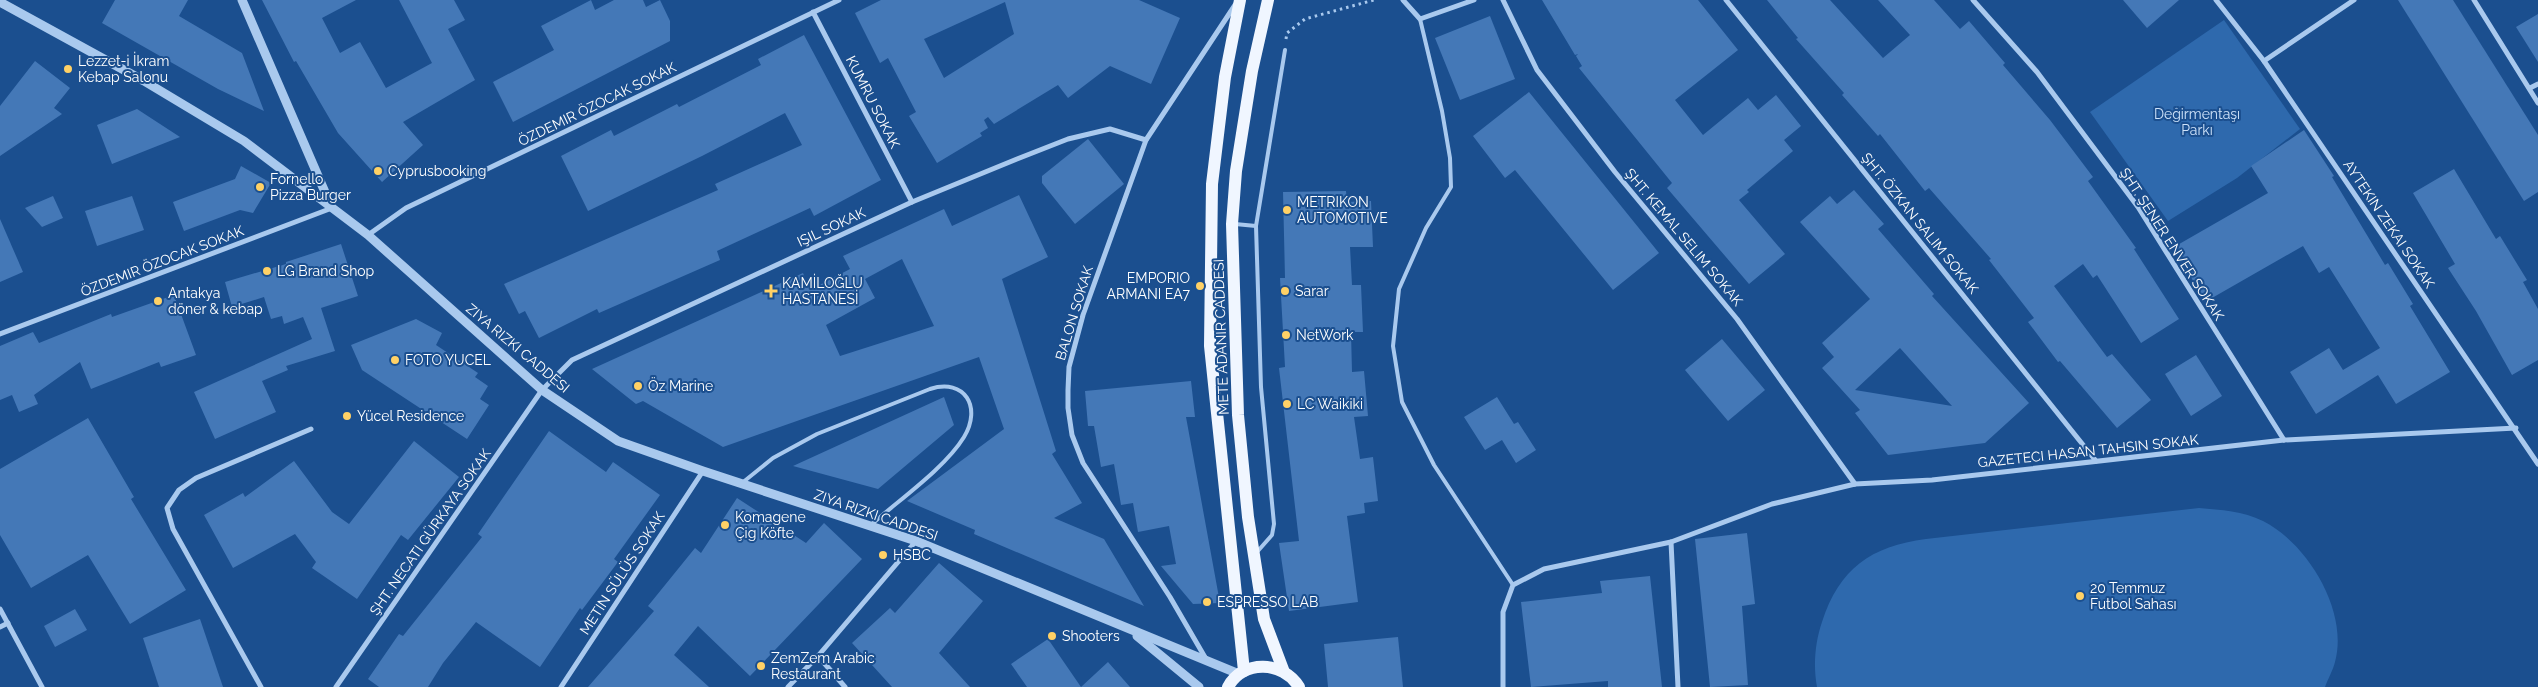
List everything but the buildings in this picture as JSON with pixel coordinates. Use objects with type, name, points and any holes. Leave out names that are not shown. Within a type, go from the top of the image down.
[{"type":"main road","points":[[1239,0],[1226,77],[1212,184],[1210,346],[1241,672]]},
{"type":"main road","points":[[1268,0],[1252,71],[1239,153],[1232,224],[1238,415],[1254,556],[1264,619],[1284,672],[1299,687]]},
{"type":"main road","points":[[1228,687],[1241,672],[1264,666],[1284,672]]},
{"type":"street","points":[[242,0],[332,208]]},
{"type":"street","name":"ÖZDEMIR ÖZOCAK SOKAK","points":[[368,235],[406,208],[839,0]]},
{"type":"street","name":"BALON SOKAK","points":[[1206,660],[1170,598],[1084,463],[1072,435],[1068,408],[1069,367],[1083,315],[1146,140],[1239,0]]},
{"type":"street","points":[[1403,0],[1420,20],[1474,0]]},
{"type":"street","name":"ŞHT. KEMAL SELIM SOKAK","points":[[1503,0],[1537,70],[1615,172],[1737,320],[1855,484]]},
{"type":"street","name":"ŞHT. ÖZKAN SALIM SOKAK","points":[[1726,0],[2096,461]]},
{"type":"street","name":"ŞHT. ŞENER ENVER SOKAK","points":[[1973,0],[2037,72],[2138,208],[2284,440]]},
{"type":"street","name":"AYTEKIN ZEKAI SOKAK","points":[[2216,0],[2264,61],[2516,428],[2538,464]]},
{"type":"street","points":[[2264,61],[2354,0]]},
{"type":"street","points":[[2474,0],[2538,103]]},
{"type":"street","points":[[0,2],[144,81],[244,141],[368,235],[542,390],[618,440],[703,471],[916,541],[1131,631],[1241,672]]},
{"type":"street","name":"KUMRU SOKAK","points":[[813,12],[912,202]]},
{"type":"street","points":[[2530,88],[2538,84]]},
{"type":"street","name":"ŞHT. NECATI GÜRKAYA SOKAK","points":[[336,687],[542,390],[572,360],[912,202],[1068,139],[1110,129],[1146,140]]},
{"type":"street","name":"ÖZDEMIR ÖZOCAK SOKAK","points":[[0,334],[332,208]]},
{"type":"street","name":"GAZETECI HASAN TAHSIN SOKAK","points":[[1513,585],[1544,569],[1671,542],[1772,504],[1855,484],[1932,480],[2284,440],[2516,428]]},
{"type":"street","points":[[261,687],[173,529],[167,508],[179,490],[196,478],[311,429]]},
{"type":"street","name":"METIN SÜLÜS SOKAK","points":[[561,687],[703,471]]},
{"type":"street","points":[[788,687],[818,656],[916,541]]},
{"type":"street","points":[[1671,542],[1678,687]]},
{"type":"street","points":[[1503,687],[1503,612],[1513,585]]},
{"type":"street","points":[[0,609],[42,687]]},
{"type":"street","points":[[0,627],[8,623]]},
{"type":"street","points":[[1131,631],[1199,687]]},
{"type":"street","points":[[818,656],[846,687]]},
{"type":"lane","points":[[1420,20],[1449,148],[1451,187],[1426,228],[1399,289],[1393,346],[1402,402],[1434,466],[1513,585]]},
{"type":"lane","points":[[1254,556],[1272,535],[1274,524],[1260,387],[1256,226],[1285,50]]},
{"type":"lane","points":[[1232,224],[1256,226]]},
{"type":"lane","points":[[742,483],[773,458],[817,434],[940,385],[954,386],[967,397],[971,408],[971,420],[963,437],[942,463],[870,526]]},
{"type":"path","points":[[1285,50],[1286,33],[1300,22],[1374,0]]},
{"type":"green space","name":"Değirmentaşı Parkı","points":[[2224,20],[2300,129],[2237,178],[2168,221],[2090,112]]},
{"type":"green space","name":"20 Temmuz Futbol Sahası","points":[[2199,508],[2240,513],[2263,521],[2279,531],[2295,545],[2309,562],[2321,581],[2330,601],[2336,622],[2338,642],[2335,662],[2325,687],[1817,687],[1815,671],[1816,646],[1829,604],[1848,574],[1873,554],[1906,542],[1926,539]]},
{"type":"place","name":"Lezzet-i̇ İkram Kebap Salonu","points":[[68,69]]},
{"type":"place","name":"Cyprusbooking","points":[[378,171]]},
{"type":"place","name":"Fornello Pizza Burger","points":[[260,187]]},
{"type":"place","name":"METRIKON AUTOMOTIVE","points":[[1287,210]]},
{"type":"place","name":"LG Brand Shop","points":[[267,271]]},
{"type":"place","name":"EMPORIO ARMANI EA7","points":[[1200,286]]},
{"type":"place","name":"KAMİLOĞLU HASTANESİ","points":[[771,291]]},
{"type":"place","name":"Sarar","points":[[1285,291]]},
{"type":"place","name":"Antakya döner & kebap","points":[[158,301]]},
{"type":"place","name":"NetWork","points":[[1286,335]]},
{"type":"place","name":"FOTO YUCEL","points":[[395,360]]},
{"type":"place","name":"Öz Marine","points":[[638,386]]},
{"type":"place","name":"LC Waikiki","points":[[1287,404]]},
{"type":"place","name":"Yücel Residence","points":[[347,416]]},
{"type":"place","name":"Komagene Çig Köfte","points":[[725,525]]},
{"type":"place","name":"HSBC","points":[[883,555]]},
{"type":"place","name":"20 Temmuz Futbol Sahası","points":[[2080,596]]},
{"type":"place","name":"ESPRESSO LAB","points":[[1207,602]]},
{"type":"place","name":"Shooters","points":[[1052,636]]},
{"type":"place","name":"ZemZem Arabic Restaurant","points":[[761,666]]}]
